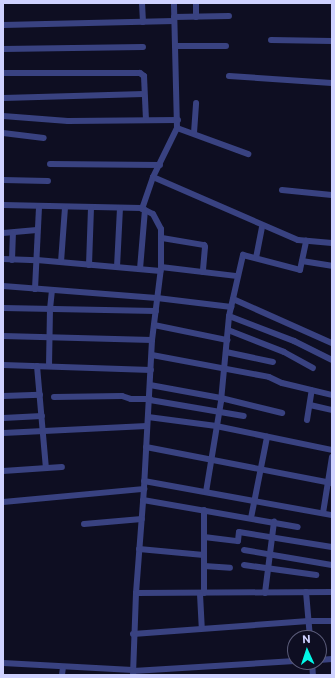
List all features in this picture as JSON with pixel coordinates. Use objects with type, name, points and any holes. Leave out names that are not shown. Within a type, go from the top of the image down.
[{"type":"street","points":[[142,3],[143,22]]},
{"type":"street","points":[[140,269],[144,209],[153,178],[177,128],[174,3]]},
{"type":"street","points":[[196,3],[196,17]]},
{"type":"street","points":[[3,25],[143,22],[196,17],[229,16]]},
{"type":"street","points":[[271,40],[332,41]]},
{"type":"street","points":[[175,46],[226,46]]},
{"type":"street","points":[[3,49],[144,47]]},
{"type":"street","points":[[3,73],[140,73],[144,76],[146,120]]},
{"type":"street","points":[[229,76],[332,83]]},
{"type":"street","points":[[3,98],[144,94]]},
{"type":"street","points":[[194,134],[196,103]]},
{"type":"street","points":[[3,116],[68,121],[178,120]]},
{"type":"street","points":[[177,128],[248,154]]},
{"type":"street","points":[[3,133],[44,138]]},
{"type":"street","points":[[50,164],[160,165]]},
{"type":"street","points":[[153,178],[262,226],[298,240],[332,243]]},
{"type":"street","points":[[3,180],[48,181]]},
{"type":"street","points":[[282,190],[332,195]]},
{"type":"street","points":[[3,205],[144,209],[155,218],[161,229],[161,269],[152,340],[150,399],[133,634],[133,672]]},
{"type":"street","points":[[35,289],[39,206]]},
{"type":"street","points":[[61,262],[65,207]]},
{"type":"street","points":[[89,265],[91,207]]},
{"type":"street","points":[[117,267],[120,208]]},
{"type":"street","points":[[256,258],[262,226]]},
{"type":"street","points":[[3,233],[37,230]]},
{"type":"street","points":[[12,260],[13,233]]},
{"type":"street","points":[[162,238],[204,245],[203,272]]},
{"type":"street","points":[[206,492],[221,398],[229,316],[243,255],[300,270],[306,241]]},
{"type":"street","points":[[3,259],[37,260],[140,269],[203,272],[237,276]]},
{"type":"street","points":[[302,261],[332,266]]},
{"type":"street","points":[[3,286],[157,298],[231,307]]},
{"type":"street","points":[[48,366],[52,290]]},
{"type":"street","points":[[233,299],[332,343]]},
{"type":"street","points":[[3,308],[156,311]]},
{"type":"street","points":[[229,316],[294,341],[332,360]]},
{"type":"street","points":[[154,325],[227,340]]},
{"type":"street","points":[[228,330],[284,352],[313,368]]},
{"type":"street","points":[[3,336],[152,340]]},
{"type":"street","points":[[226,352],[273,362]]},
{"type":"street","points":[[152,355],[269,377],[282,383],[332,395]]},
{"type":"street","points":[[3,365],[151,370]]},
{"type":"street","points":[[37,366],[46,468]]},
{"type":"street","points":[[150,385],[221,398],[282,413]]},
{"type":"street","points":[[307,420],[312,390]]},
{"type":"street","points":[[3,396],[40,395]]},
{"type":"street","points":[[54,397],[122,396],[131,399],[150,399],[244,416]]},
{"type":"street","points":[[310,405],[332,410]]},
{"type":"street","points":[[3,418],[42,416]]},
{"type":"street","points":[[148,417],[216,426],[332,450]]},
{"type":"street","points":[[3,433],[147,426]]},
{"type":"street","points":[[252,518],[267,437]]},
{"type":"street","points":[[146,447],[211,461],[329,482]]},
{"type":"street","points":[[323,513],[332,457]]},
{"type":"street","points":[[3,471],[62,467]]},
{"type":"street","points":[[144,482],[323,513],[332,516]]},
{"type":"street","points":[[3,502],[144,489]]},
{"type":"street","points":[[143,500],[298,526]]},
{"type":"street","points":[[202,628],[204,510]]},
{"type":"street","points":[[84,524],[142,519]]},
{"type":"street","points":[[265,593],[274,522]]},
{"type":"street","points":[[204,538],[238,541],[239,532],[332,547]]},
{"type":"street","points":[[139,549],[204,555]]},
{"type":"street","points":[[244,550],[332,565]]},
{"type":"street","points":[[244,565],[316,575]]},
{"type":"street","points":[[204,566],[230,568]]},
{"type":"street","points":[[306,592],[310,630]]},
{"type":"street","points":[[136,593],[202,594],[332,592]]},
{"type":"street","points":[[133,634],[309,621],[332,621]]},
{"type":"street","points":[[3,663],[133,672],[287,662]]},
{"type":"street","points":[[62,667],[62,675]]}]
